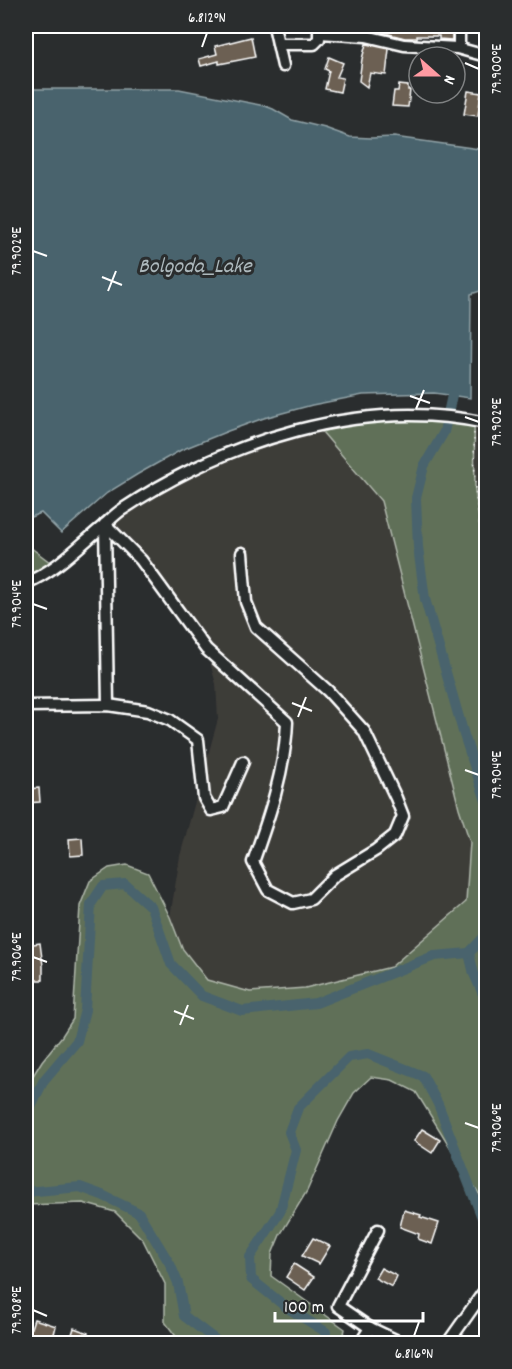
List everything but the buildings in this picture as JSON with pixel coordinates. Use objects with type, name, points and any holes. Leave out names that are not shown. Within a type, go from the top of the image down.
[{"type":"street","points":[[274,26],[283,66]]},
{"type":"street","points":[[459,26],[459,45]]},
{"type":"street","points":[[278,44],[314,44],[318,41],[320,29],[407,45]]},
{"type":"street","points":[[467,50],[486,56]]},
{"type":"street","points":[[26,584],[55,566],[120,511],[190,470],[270,438],[316,426],[366,417],[433,415],[486,423]]},
{"type":"street","points":[[105,524],[141,560],[206,649],[287,722],[286,743],[273,806],[253,862],[268,890],[293,903],[311,899],[335,875],[376,850],[395,835],[403,816],[364,731],[328,691],[256,627],[246,602],[242,553]]},
{"type":"street","points":[[105,524],[108,705]]},
{"type":"street","points":[[26,706],[108,705],[148,711],[170,720],[198,740],[204,798],[211,810],[223,807],[243,762]]},
{"type":"street","points":[[378,1230],[339,1306],[370,1328],[404,1344]]},
{"type":"street","points":[[447,1344],[483,1293]]},
{"type":"street","points":[[360,1344],[370,1328]]},
{"type":"path","points":[[470,419],[474,490],[486,571]]},
{"type":"shaded area","points":[[474,420],[486,423],[486,571],[475,490]]},
{"type":"shaded area","points":[[317,426],[381,501],[459,808],[470,842],[466,902],[391,967],[305,988],[250,992],[207,980],[182,948],[170,917],[180,856],[218,719],[216,684],[206,649],[105,524],[190,470]]},
{"type":"green space","points":[[366,417],[474,420],[475,490],[486,571],[486,1205],[416,1092],[392,1080],[371,1077],[354,1093],[338,1121],[307,1191],[280,1235],[272,1254],[271,1276],[345,1329],[342,1343],[181,1343],[165,1322],[165,1284],[143,1240],[115,1212],[83,1203],[26,1205],[26,1087],[73,1019],[80,906],[90,881],[109,868],[127,865],[148,873],[170,917],[182,948],[207,980],[250,992],[305,988],[391,967],[466,902],[470,842],[459,808],[381,501],[317,426]]},
{"type":"green space","points":[[26,544],[55,566],[26,583]]},
{"type":"water","name":"Bolgoda_Lake","points":[[26,89],[179,89],[265,106],[292,120],[350,137],[394,137],[486,150],[486,292],[471,294],[470,398],[434,393],[363,395],[312,405],[264,418],[181,450],[138,474],[107,493],[61,533],[41,513],[26,519]]},
{"type":"waterway","points":[[452,395],[444,432],[424,466],[416,498],[418,547],[425,599],[464,735],[486,801]]},
{"type":"waterway","points":[[26,1116],[44,1080],[77,1041],[85,1010],[91,904],[103,886],[125,884],[151,907],[171,964],[202,996],[242,1011],[316,1003],[434,956],[469,953]]},
{"type":"waterway","points":[[486,935],[469,953],[474,974],[486,1001]]},
{"type":"waterway","points":[[324,1344],[326,1332],[286,1307],[251,1279],[250,1257],[280,1212],[296,1150],[289,1132],[298,1108],[349,1057],[368,1054],[423,1076],[438,1104],[486,1228]]},
{"type":"waterway","points":[[26,1192],[80,1187],[139,1213],[170,1264],[178,1283],[184,1316],[221,1344]]}]
